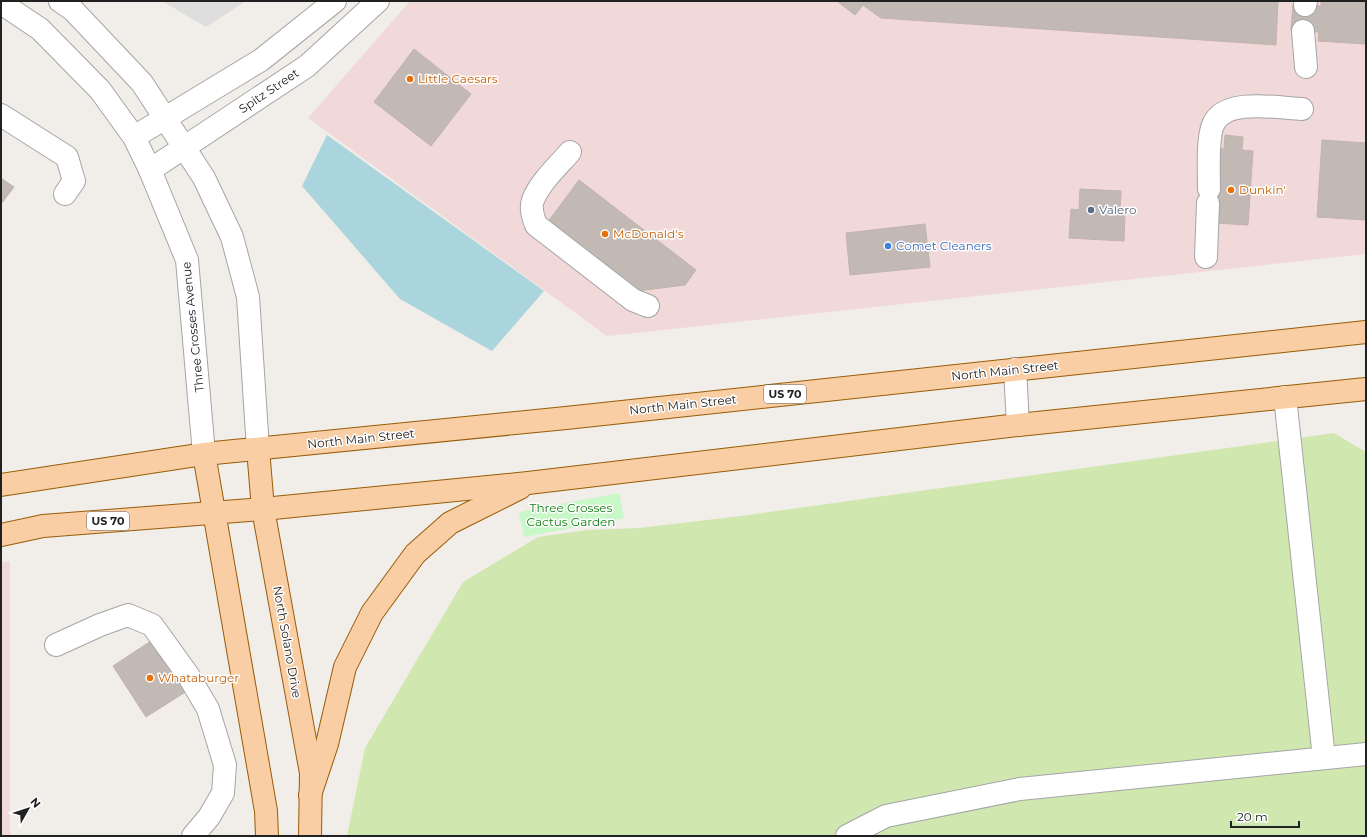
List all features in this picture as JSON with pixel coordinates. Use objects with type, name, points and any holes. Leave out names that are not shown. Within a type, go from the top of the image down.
[{"type":"main road","name":"North Main Street","points":[[1,485],[204,454],[1366,332]]},
{"type":"main road","name":"US 70","points":[[1,535],[43,526],[263,509],[528,483],[1018,425],[1366,389]]},
{"type":"main road","name":"North Solano Drive","points":[[258,449],[263,509],[311,773],[310,836]]},
{"type":"main road","points":[[204,454],[216,512],[266,811],[267,836]]},
{"type":"main road","points":[[310,795],[327,744],[345,667],[372,613],[415,554],[450,523],[528,483]]},
{"type":"street","points":[[60,1],[73,10],[142,83],[204,178],[232,237],[248,297],[258,449]]},
{"type":"street","points":[[134,137],[261,60],[334,1]]},
{"type":"street","name":"Spitz Street","points":[[150,170],[307,66],[378,1]]},
{"type":"street","name":"Three Crosses Avenue","points":[[1,3],[40,29],[95,84],[134,137],[150,170],[187,260],[204,454]]},
{"type":"street","points":[[1303,31],[1306,67]]},
{"type":"street","points":[[1206,258],[1211,133],[1215,120],[1222,113],[1232,108],[1243,106],[1302,108]]},
{"type":"street","points":[[1,115],[67,157],[74,181],[64,194]]},
{"type":"street","points":[[570,152],[540,187],[532,201],[532,214],[536,225],[632,300],[648,306]]},
{"type":"street","points":[[1015,370],[1018,425]]},
{"type":"street","points":[[1285,397],[1324,758]]},
{"type":"street","points":[[56,644],[128,615],[152,625],[188,675],[208,709],[226,765],[223,793],[209,817],[193,836]]},
{"type":"street","points":[[847,836],[886,816],[1020,789],[1366,754]]},
{"type":"shaded area","points":[[162,1],[246,1],[206,27]]},
{"type":"shaded area","points":[[410,1],[1366,1],[1366,254],[607,336],[308,118]]},
{"type":"shaded area","points":[[10,561],[10,836],[1,836],[1,563]]},
{"type":"green space","points":[[1334,433],[1366,452],[1366,836],[347,836],[365,748],[463,582],[538,537],[587,530],[639,528],[741,516]]},
{"type":"green space","name":"Three Crosses Cactus Garden","points":[[619,493],[624,518],[524,537],[519,512]]},
{"type":"water","points":[[327,135],[544,291],[492,351],[400,299],[302,186]]},
{"type":"building","points":[[837,1],[1278,1],[1276,45],[881,18],[863,5],[855,15]]},
{"type":"building","points":[[1321,1],[1366,1],[1366,44],[1318,41],[1319,32],[1291,30],[1293,4],[1321,6]]},
{"type":"building","points":[[414,49],[471,94],[431,146],[374,102]]},
{"type":"building","points":[[1225,135],[1243,137],[1242,150],[1253,151],[1248,225],[1215,223],[1221,149],[1224,149]]},
{"type":"building","points":[[1322,140],[1366,143],[1366,220],[1317,217]]},
{"type":"building","points":[[1,178],[14,187],[1,204]]},
{"type":"building","name":"McDonald's","points":[[579,180],[696,270],[685,285],[637,291],[547,223]]},
{"type":"building","points":[[1080,189],[1121,191],[1120,212],[1125,213],[1124,241],[1069,238],[1071,209],[1079,210]]},
{"type":"building","points":[[925,224],[930,267],[850,275],[846,233]]},
{"type":"building","name":"Whataburger","points":[[154,639],[187,691],[146,717],[113,666]]},
{"type":"place","name":"Little Caesars","points":[[410,79]]},
{"type":"place","name":"Dunkin'","points":[[1231,190]]},
{"type":"place","name":"Valero","points":[[1091,210]]},
{"type":"place","name":"McDonald's","points":[[605,234]]},
{"type":"place","name":"Comet Cleaners","points":[[888,246]]},
{"type":"place","name":"Whataburger","points":[[150,678]]}]
